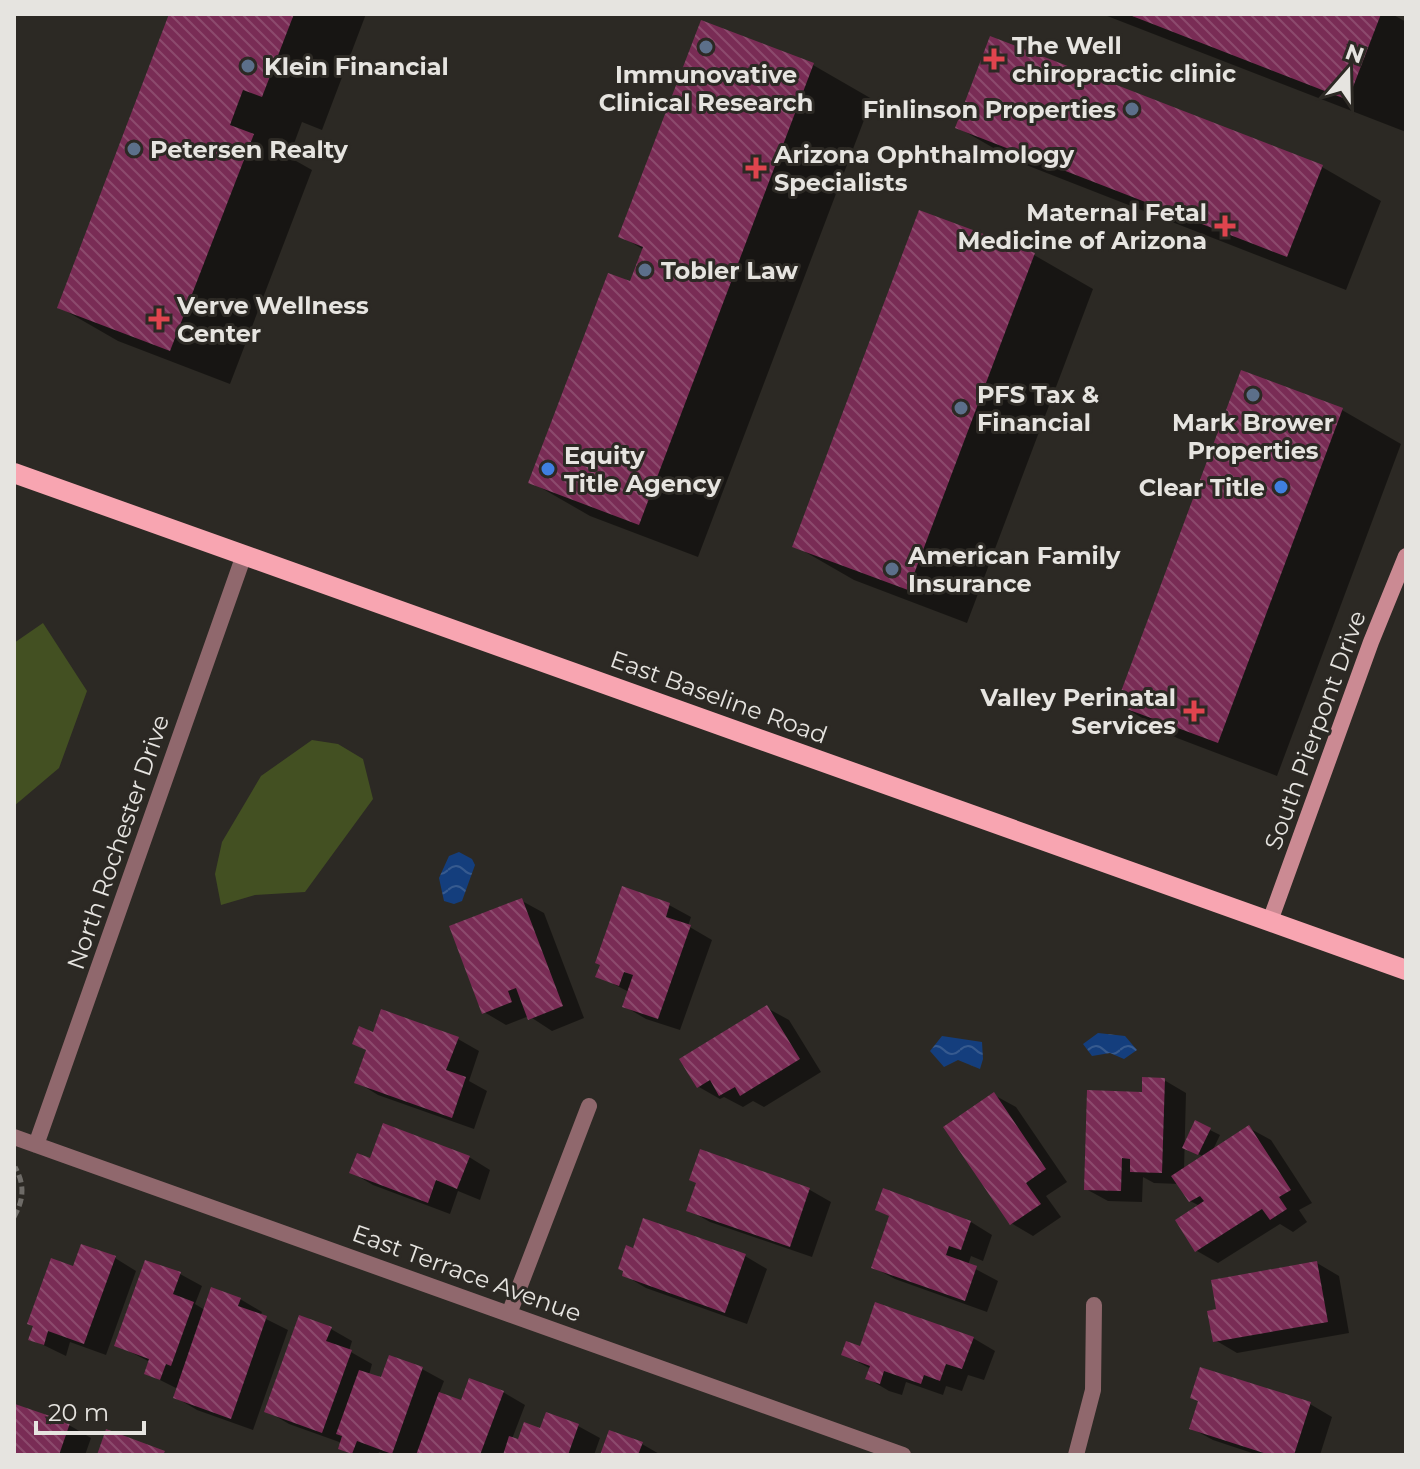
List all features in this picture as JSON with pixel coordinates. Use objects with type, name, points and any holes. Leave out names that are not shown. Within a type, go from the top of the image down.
[{"type":"main road","name":"East Baseline Road","points":[[14,473],[1406,970]]},
{"type":"street","name":"North Rochester Drive","points":[[36,1145],[244,555]]},
{"type":"street","name":"South Pierpont Drive","points":[[1270,921],[1366,656],[1406,556]]},
{"type":"street","points":[[509,1314],[589,1106]]},
{"type":"street","name":"East Terrace Avenue","points":[[14,1137],[903,1455]]},
{"type":"street","points":[[1076,1455],[1093,1390],[1094,1305]]},
{"type":"path","points":[[14,1217],[22,1204],[23,1180],[15,1167]]},
{"type":"green space","points":[[43,623],[87,691],[59,768],[14,806],[14,643]]},
{"type":"green space","points":[[312,740],[338,744],[363,759],[373,799],[305,892],[255,895],[221,905],[215,874],[222,842],[261,776]]},
{"type":"water","points":[[459,852],[472,859],[475,865],[462,901],[454,904],[444,901],[439,878],[449,856]]},
{"type":"water","points":[[1098,1033],[1125,1036],[1137,1050],[1124,1059],[1110,1053],[1092,1056],[1083,1044]]},
{"type":"water","points":[[942,1036],[982,1042],[980,1069],[958,1060],[944,1067],[930,1051]]},
{"type":"building","points":[[169,14],[294,14],[262,97],[243,90],[230,125],[254,134],[170,351],[57,308]]},
{"type":"building","points":[[1127,14],[1381,14],[1348,100]]},
{"type":"building","points":[[701,20],[814,63],[639,525],[528,483],[608,273],[630,281],[643,247],[618,237]]},
{"type":"building","points":[[990,36],[1323,165],[1287,257],[955,128]]},
{"type":"building","points":[[919,210],[1035,253],[908,590],[792,547]]},
{"type":"building","points":[[1241,370],[1343,408],[1218,743],[1116,705]]},
{"type":"building","points":[[622,886],[670,903],[666,917],[691,925],[658,1019],[622,1007],[633,975],[624,972],[619,986],[595,977],[600,965],[595,963]]},
{"type":"building","points":[[522,898],[563,1006],[528,1020],[516,988],[508,991],[512,1002],[482,1014],[449,926]]},
{"type":"building","points":[[767,1005],[800,1059],[740,1096],[735,1087],[719,1096],[710,1080],[697,1088],[679,1059]]},
{"type":"building","points":[[381,1009],[459,1037],[446,1070],[466,1077],[452,1118],[354,1083],[366,1050],[352,1044],[359,1026],[373,1032]]},
{"type":"building","points":[[1142,1077],[1165,1078],[1162,1173],[1130,1172],[1130,1159],[1122,1158],[1121,1191],[1084,1190],[1087,1090],[1142,1092]]},
{"type":"building","points":[[994,1092],[1046,1169],[1026,1183],[1041,1204],[1010,1225],[943,1127]]},
{"type":"building","points":[[1195,1120],[1211,1128],[1198,1155],[1182,1148]]},
{"type":"building","points":[[383,1123],[470,1156],[457,1189],[436,1180],[428,1203],[349,1173],[357,1153],[370,1158]]},
{"type":"building","points":[[1249,1125],[1291,1190],[1279,1197],[1287,1209],[1270,1220],[1262,1209],[1195,1252],[1175,1220],[1204,1201],[1200,1196],[1189,1202],[1171,1176]]},
{"type":"building","points":[[700,1149],[810,1188],[790,1247],[686,1211],[696,1183],[689,1180]]},
{"type":"building","points":[[883,1188],[971,1221],[961,1250],[949,1246],[946,1255],[977,1266],[965,1301],[871,1268],[889,1216],[875,1210]]},
{"type":"building","points":[[643,1218],[746,1254],[725,1313],[622,1276],[623,1271],[618,1269],[626,1245],[633,1248]]},
{"type":"building","points":[[81,1244],[116,1256],[84,1344],[48,1331],[44,1345],[28,1340],[33,1326],[27,1324],[51,1258],[73,1266]]},
{"type":"building","points":[[145,1260],[181,1272],[173,1294],[194,1302],[171,1366],[166,1364],[160,1380],[144,1374],[149,1359],[114,1346]]},
{"type":"building","points":[[1317,1261],[1328,1322],[1213,1342],[1207,1311],[1216,1309],[1211,1280]]},
{"type":"building","points":[[211,1287],[241,1298],[238,1306],[267,1316],[231,1419],[173,1398]]},
{"type":"building","points":[[875,1302],[974,1337],[962,1369],[946,1364],[940,1381],[924,1375],[921,1384],[884,1371],[880,1384],[865,1379],[870,1366],[841,1355],[846,1341],[860,1346]]},
{"type":"building","points":[[299,1315],[332,1327],[326,1341],[352,1350],[322,1433],[264,1412]]},
{"type":"building","points":[[389,1355],[423,1367],[392,1454],[357,1441],[352,1454],[338,1449],[342,1436],[336,1434],[359,1370],[381,1377]]},
{"type":"building","points":[[1200,1367],[1311,1402],[1294,1455],[1270,1455],[1189,1429],[1198,1401],[1190,1398]]},
{"type":"building","points":[[469,1378],[504,1391],[480,1455],[416,1455],[439,1392],[461,1400]]},
{"type":"building","points":[[15,1404],[70,1423],[59,1455],[14,1455]]},
{"type":"building","points":[[546,1412],[579,1424],[568,1455],[503,1455],[509,1436],[518,1439],[524,1422],[540,1428]]},
{"type":"building","points":[[106,1429],[165,1451],[163,1455],[97,1455]]},
{"type":"building","points":[[609,1430],[643,1442],[638,1455],[600,1455]]},
{"type":"place","name":"Immunovative Clinical Research","points":[[706,47]]},
{"type":"place","name":"The Well chiropractic clinic","points":[[994,59]]},
{"type":"place","name":"Klein Financial","points":[[248,66]]},
{"type":"place","name":"Finlinson Properties","points":[[1132,109]]},
{"type":"place","name":"Petersen Realty","points":[[134,149]]},
{"type":"place","name":"Arizona Ophthalmology Specialists","points":[[756,168]]},
{"type":"place","name":"Maternal Fetal Medicine of Arizona","points":[[1225,226]]},
{"type":"place","name":"Tobler Law","points":[[645,270]]},
{"type":"place","name":"Verve Wellness Center","points":[[159,319]]},
{"type":"place","name":"Mark Brower Properties","points":[[1253,395]]},
{"type":"place","name":"PFS Tax & Financial","points":[[961,408]]},
{"type":"place","name":"Equity Title Agency","points":[[548,469]]},
{"type":"place","name":"Clear Title","points":[[1281,487]]},
{"type":"place","name":"American Family Insurance","points":[[892,569]]},
{"type":"place","name":"Valley Perinatal Services","points":[[1194,711]]}]
